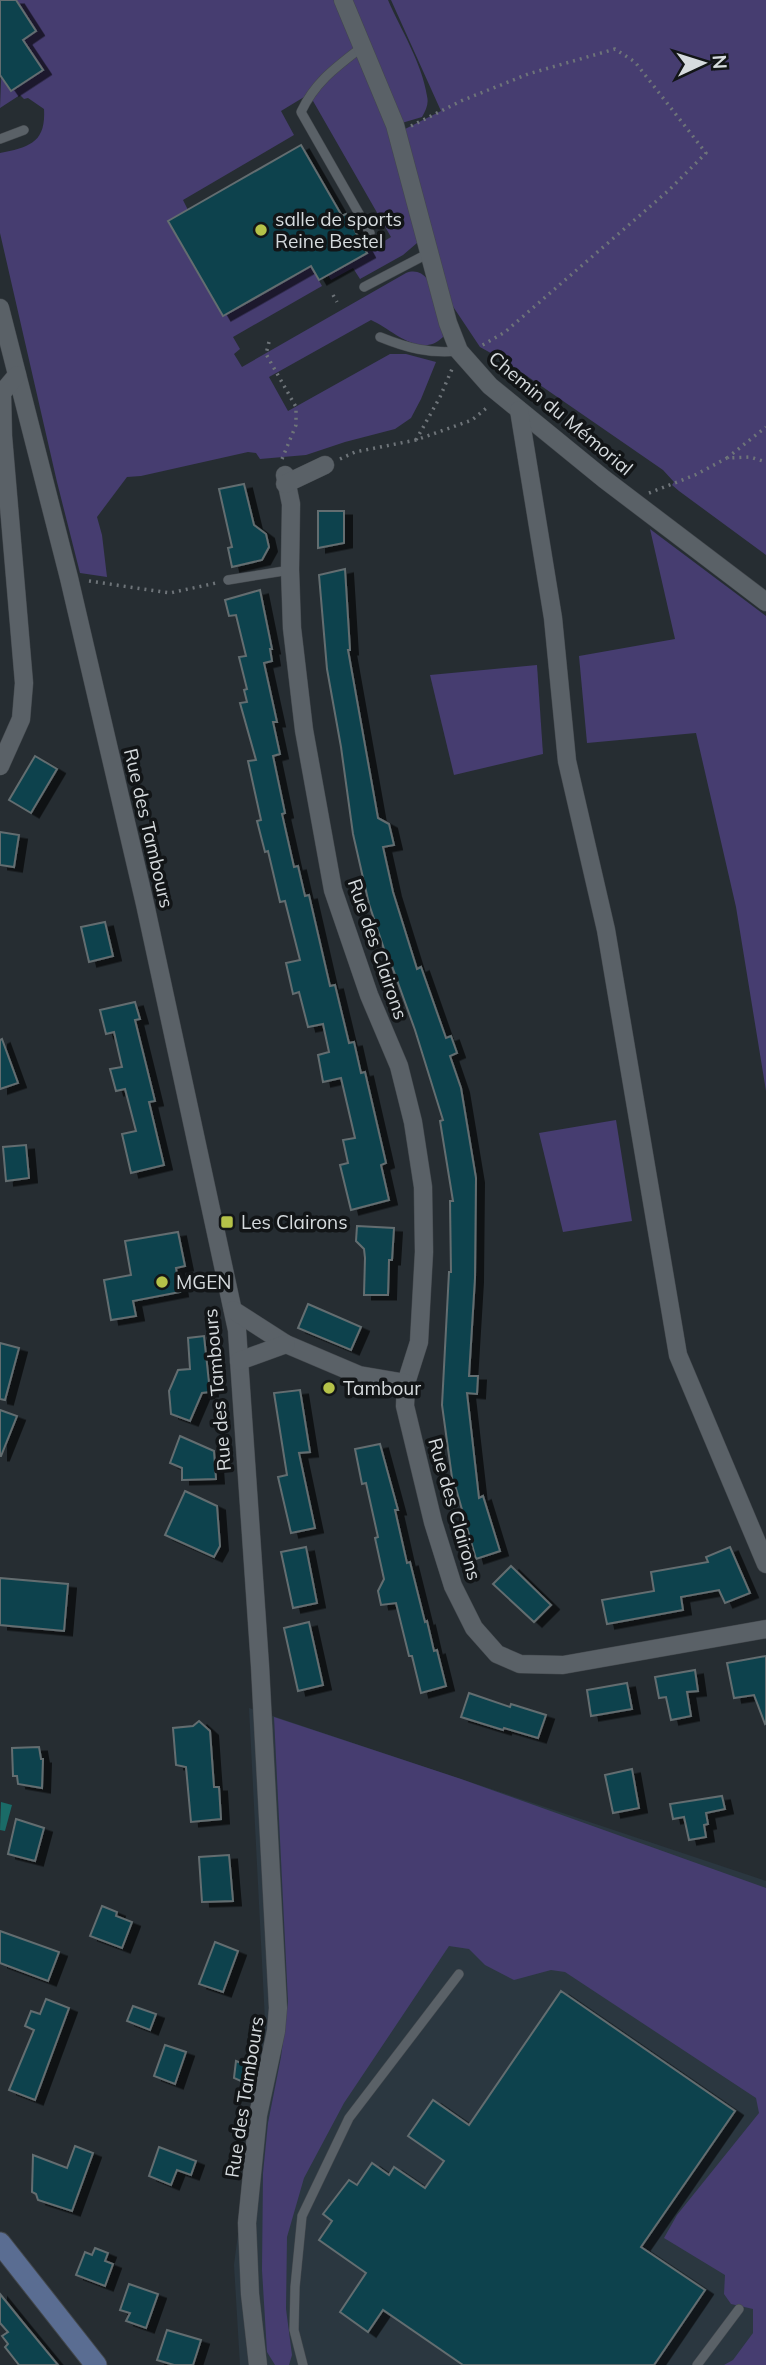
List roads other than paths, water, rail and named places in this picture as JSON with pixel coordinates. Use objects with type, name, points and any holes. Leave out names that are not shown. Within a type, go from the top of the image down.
[{"type":"main road","points":[[0,2243],[96,2365]]},
{"type":"street","name":"Chemin du Mémorial","points":[[343,0],[397,134],[448,323],[459,351],[490,386],[513,405],[630,500],[766,602]]},
{"type":"street","name":"Rue des Tambours","points":[[0,308],[69,579],[145,904],[237,1329],[260,1666],[278,2008],[276,2031],[258,2115],[247,2222],[250,2294],[258,2365]]},
{"type":"street","points":[[0,766],[21,719],[24,683],[3,436],[2,393],[17,375]]},
{"type":"street","points":[[513,405],[553,618],[567,761],[606,930],[678,1355],[766,1564]]},
{"type":"street","name":"Rue des Clairons","points":[[325,465],[285,480],[291,503],[292,628],[304,730],[333,890],[369,995],[399,1066],[413,1122],[423,1187],[424,1252],[419,1342],[406,1383],[405,1406],[433,1522],[453,1586],[474,1628],[497,1654],[520,1664],[564,1665],[766,1629]]},
{"type":"street","points":[[233,1310],[286,1344],[359,1375],[406,1383]]},
{"type":"street","points":[[239,1361],[286,1344]]},
{"type":"lane","points":[[362,47],[323,78],[310,93],[301,112],[370,233]]},
{"type":"lane","points":[[0,139],[23,131]]},
{"type":"lane","points":[[364,287],[429,253]]},
{"type":"lane","points":[[380,337],[414,350],[442,353],[459,351]]},
{"type":"lane","points":[[228,580],[290,570]]},
{"type":"lane","points":[[303,2365],[294,2330],[302,2216],[348,2118],[459,1974]]},
{"type":"lane","points":[[696,2365],[739,2309]]},
{"type":"place","name":"salle de sports Reine Bestel","points":[[261,230]]},
{"type":"place","name":"Les Clairons","points":[[227,1222]]},
{"type":"place","name":"MGEN","points":[[162,1282]]},
{"type":"place","name":"Tambour","points":[[329,1388]]}]
